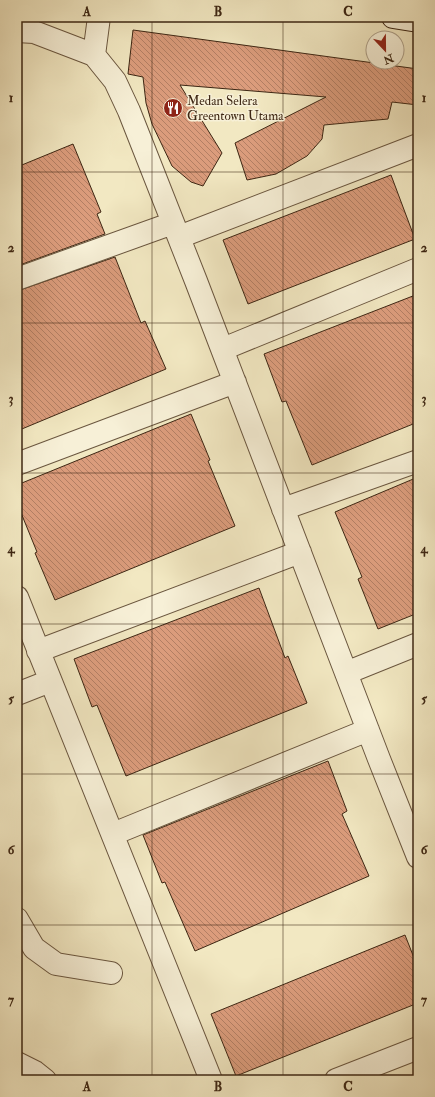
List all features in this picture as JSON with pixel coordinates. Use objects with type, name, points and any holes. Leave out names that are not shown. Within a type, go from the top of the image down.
[{"type":"street","points":[[94,55],[99,17]]},
{"type":"street","points":[[393,17],[418,21]]},
{"type":"street","points":[[17,31],[34,32],[94,55],[115,81],[129,111],[223,349],[346,673],[418,857]]},
{"type":"street","points":[[17,279],[176,230],[418,145]]},
{"type":"street","points":[[223,349],[418,269]]},
{"type":"street","points":[[17,464],[235,382]]},
{"type":"street","points":[[284,509],[418,461]]},
{"type":"street","points":[[38,651],[300,552]]},
{"type":"street","points":[[17,597],[211,1080]]},
{"type":"street","points":[[346,673],[418,644]]},
{"type":"street","points":[[17,694],[50,681]]},
{"type":"street","points":[[113,834],[368,730]]},
{"type":"street","points":[[17,919],[34,948],[56,964],[111,973]]},
{"type":"street","points":[[336,1080],[418,1048]]},
{"type":"street","points":[[17,1063],[35,1072],[45,1080]]},
{"type":"building","name":"Medan Selera Greentown Utama","points":[[133,30],[365,62],[365,70],[405,70],[405,67],[418,69],[418,105],[392,102],[388,119],[324,125],[322,139],[307,156],[276,174],[247,180],[235,143],[326,97],[180,85],[222,153],[203,186],[191,182],[172,166],[152,124],[146,103],[143,77],[128,74]]},
{"type":"building","points":[[73,144],[101,212],[97,214],[105,234],[17,266],[17,167]]},
{"type":"building","points":[[391,175],[415,239],[248,304],[223,240]]},
{"type":"building","points":[[115,257],[141,323],[145,321],[166,369],[17,431],[17,291]]},
{"type":"building","points":[[418,294],[418,422],[312,465],[286,401],[282,402],[264,354]]},
{"type":"building","points":[[191,414],[210,460],[208,461],[235,526],[55,600],[35,553],[37,552],[17,503],[17,485]]},
{"type":"building","points":[[418,477],[418,613],[378,629],[358,579],[362,577],[335,512]]},
{"type":"building","points":[[259,588],[285,658],[288,656],[307,703],[126,776],[97,705],[92,707],[74,659]]},
{"type":"building","points":[[328,761],[347,811],[342,814],[369,876],[195,951],[165,882],[162,883],[143,835]]},
{"type":"building","points":[[405,935],[418,968],[418,1003],[236,1076],[211,1014]]},
{"type":"place","name":"Medan Selera Greentown Utama","points":[[173,108]]}]
